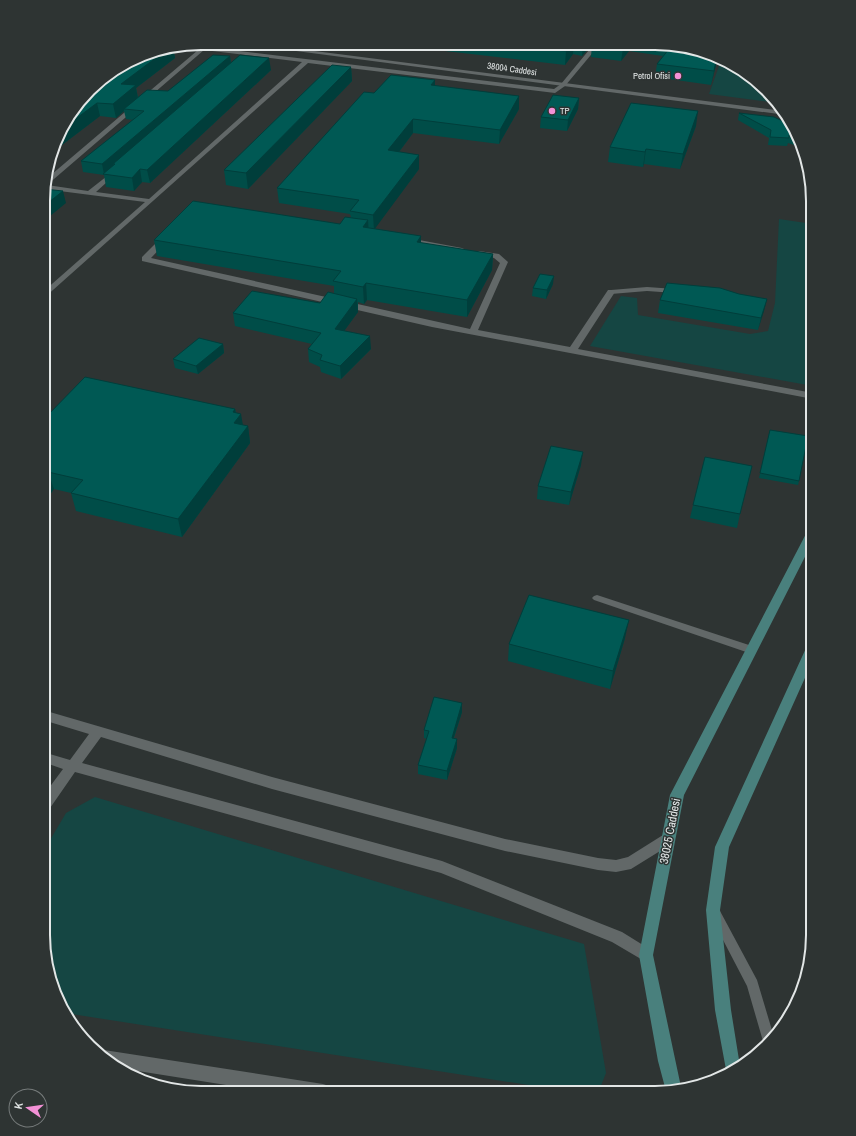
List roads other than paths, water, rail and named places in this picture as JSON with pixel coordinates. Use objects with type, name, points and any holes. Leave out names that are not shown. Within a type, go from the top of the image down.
[{"type":"main road","name":"38025 Caddesi","points":[[672,1085],[646,955],[676,795],[806,544]]},
{"type":"main road","points":[[733,1064],[723,1010],[713,910],[722,847],[806,661]]},
{"type":"street","points":[[52,177],[201,50]]},
{"type":"street","points":[[208,50],[242,56],[307,61],[555,90],[565,82],[592,50]]},
{"type":"street","name":"38004 Caddesi","points":[[292,50],[772,106]]},
{"type":"street","name":"38004 Caddesi","points":[[336,50],[777,112]]},
{"type":"street","points":[[330,55],[336,50]]},
{"type":"street","points":[[50,291],[307,61]]},
{"type":"street","points":[[90,193],[119,168]]},
{"type":"street","points":[[50,188],[151,201]]},
{"type":"street","points":[[172,231],[145,259],[409,319],[806,395]]},
{"type":"street","points":[[395,238],[496,256],[504,262],[473,332]]},
{"type":"street","points":[[572,351],[611,292]]},
{"type":"street","points":[[50,717],[272,783],[490,841],[598,864],[616,866],[631,863],[668,839]]},
{"type":"street","points":[[50,797],[98,731]]},
{"type":"street","points":[[50,759],[442,867],[586,923],[617,937],[646,955]]},
{"type":"street","points":[[115,1060],[284,1086]]},
{"type":"lane","points":[[611,292],[647,289],[681,291]]},
{"type":"lane","points":[[597,598],[752,650]]},
{"type":"lane","points":[[713,910],[753,984],[767,1035]]},
{"type":"place","name":"Petrol Ofisi","points":[[678,76]]},
{"type":"place","name":"TP","points":[[552,111]]}]
